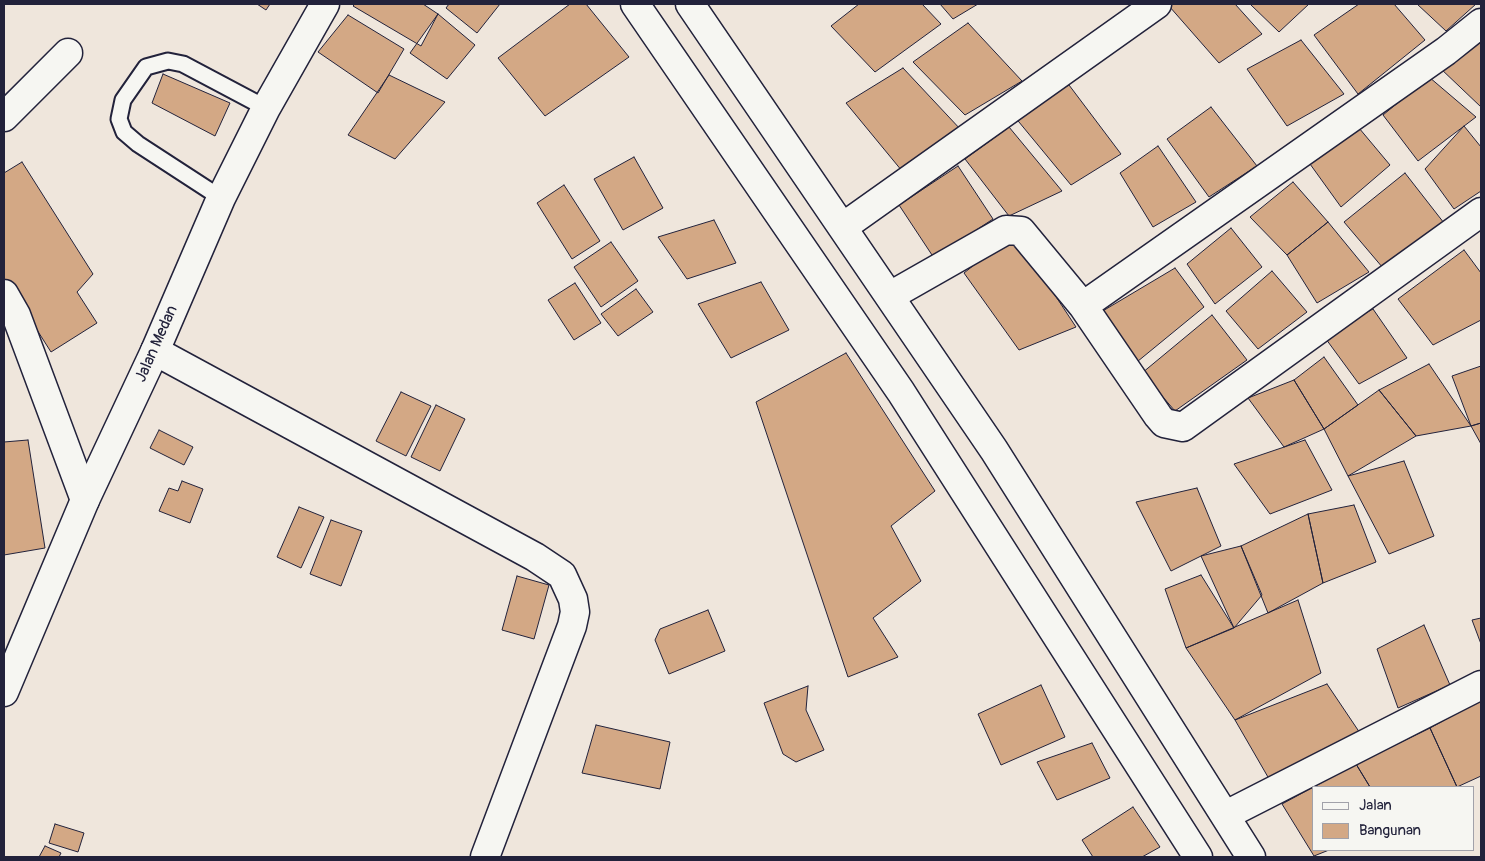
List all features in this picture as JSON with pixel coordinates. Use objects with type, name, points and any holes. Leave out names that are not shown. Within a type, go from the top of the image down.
[{"type":"main road","name":"Jalan Medan","points":[[4,692],[85,500],[155,351],[221,198],[266,108],[325,4]]},
{"type":"main road","points":[[635,4],[901,392],[1198,857]]},
{"type":"main road","points":[[690,4],[994,450],[1251,857]]},
{"type":"main road","points":[[843,227],[1157,4]]},
{"type":"main road","points":[[1083,306],[1446,51],[1481,23]]},
{"type":"main road","points":[[4,117],[68,54]]},
{"type":"main road","points":[[890,296],[1010,229],[1024,233],[1083,306],[1158,416],[1164,422],[1182,426],[1481,212]]},
{"type":"main road","points":[[4,294],[16,315],[85,500]]},
{"type":"main road","points":[[155,351],[527,552],[550,565],[562,575],[573,599],[575,612],[572,626],[485,857]]},
{"type":"main road","points":[[1226,815],[1481,685]]},
{"type":"lane","points":[[221,198],[138,144],[124,132],[120,119],[124,100],[146,67],[168,61],[183,64],[266,108]]},
{"type":"building","points":[[257,4],[270,4],[266,10]]},
{"type":"building","points":[[355,4],[423,4],[438,14],[421,46],[353,6]]},
{"type":"building","points":[[449,4],[500,4],[477,33],[446,8]]},
{"type":"building","points":[[570,4],[586,4],[629,57],[545,116],[498,58]]},
{"type":"building","points":[[859,4],[922,4],[941,24],[875,72],[831,26]]},
{"type":"building","points":[[940,4],[978,4],[953,19]]},
{"type":"building","points":[[1173,4],[1235,4],[1262,34],[1219,63],[1169,6]]},
{"type":"building","points":[[1250,4],[1309,4],[1279,32]]},
{"type":"building","points":[[1359,4],[1394,4],[1425,40],[1358,94],[1314,35]]},
{"type":"building","points":[[1417,4],[1476,4],[1446,31]]},
{"type":"building","points":[[438,14],[475,45],[447,79],[410,53]]},
{"type":"building","points":[[348,15],[404,49],[378,93],[318,52]]},
{"type":"building","points":[[968,23],[1022,81],[965,115],[913,62]]},
{"type":"building","points":[[1301,40],[1344,94],[1287,126],[1247,69]]},
{"type":"building","points":[[1481,42],[1481,107],[1440,68]]},
{"type":"building","points":[[903,68],[962,131],[907,177],[846,103]]},
{"type":"building","points":[[163,74],[230,103],[215,136],[152,103]]},
{"type":"building","points":[[389,75],[445,102],[395,159],[348,135]]},
{"type":"building","points":[[1429,77],[1476,117],[1418,161],[1383,115]]},
{"type":"building","points":[[1069,85],[1121,154],[1071,185],[1014,116]]},
{"type":"building","points":[[1211,107],[1257,166],[1209,197],[1167,139]]},
{"type":"building","points":[[1464,126],[1481,147],[1481,191],[1454,209],[1425,169]]},
{"type":"building","points":[[1009,127],[1062,191],[1009,216],[965,159]]},
{"type":"building","points":[[1359,128],[1390,165],[1341,207],[1310,164]]},
{"type":"building","points":[[1158,146],[1196,202],[1153,227],[1120,173]]},
{"type":"building","points":[[634,157],[663,208],[623,230],[594,179]]},
{"type":"building","points":[[22,162],[93,274],[77,292],[97,323],[51,352],[4,278],[4,173]]},
{"type":"building","points":[[958,166],[993,219],[934,258],[899,205]]},
{"type":"building","points":[[1405,173],[1444,223],[1383,268],[1344,222]]},
{"type":"building","points":[[1293,182],[1328,222],[1287,255],[1250,217]]},
{"type":"building","points":[[564,185],[600,241],[572,259],[537,203]]},
{"type":"building","points":[[714,220],[736,263],[687,279],[658,237]]},
{"type":"building","points":[[1328,222],[1369,272],[1317,303],[1287,255]]},
{"type":"building","points":[[1231,228],[1262,267],[1215,304],[1187,264]]},
{"type":"building","points":[[1014,233],[1076,327],[1019,350],[964,273]]},
{"type":"building","points":[[611,242],[638,281],[601,307],[574,267]]},
{"type":"building","points":[[1464,250],[1481,273],[1481,320],[1433,345],[1398,299]]},
{"type":"building","points":[[1175,268],[1204,307],[1132,366],[1096,315]]},
{"type":"building","points":[[1272,271],[1307,312],[1258,349],[1226,311]]},
{"type":"building","points":[[761,282],[789,330],[731,358],[698,304]]},
{"type":"building","points":[[575,283],[601,323],[574,340],[548,300]]},
{"type":"building","points":[[636,289],[653,312],[618,336],[601,314]]},
{"type":"building","points":[[1373,309],[1407,358],[1359,384],[1323,335]]},
{"type":"building","points":[[1212,315],[1247,360],[1175,411],[1142,373]]},
{"type":"building","points":[[846,353],[935,491],[891,526],[921,581],[873,618],[898,657],[848,677],[756,402]]},
{"type":"building","points":[[1324,357],[1358,405],[1324,429],[1294,380]]},
{"type":"building","points":[[1429,364],[1471,426],[1416,436],[1379,390]]},
{"type":"building","points":[[1481,366],[1481,423],[1471,426],[1452,376]]},
{"type":"building","points":[[1294,380],[1324,429],[1284,447],[1248,398]]},
{"type":"building","points":[[1379,390],[1416,436],[1348,476],[1324,429]]},
{"type":"building","points":[[401,392],[431,406],[406,456],[376,441]]},
{"type":"building","points":[[436,405],[465,419],[440,471],[411,457]]},
{"type":"building","points":[[1481,423],[1481,444],[1471,426]]},
{"type":"building","points":[[159,430],[193,447],[184,465],[150,448]]},
{"type":"building","points":[[28,440],[45,548],[4,555],[4,442]]},
{"type":"building","points":[[1305,440],[1332,490],[1270,514],[1234,464]]},
{"type":"building","points":[[1404,461],[1434,536],[1389,554],[1348,476]]},
{"type":"building","points":[[182,481],[203,489],[190,523],[159,511],[169,488],[178,491]]},
{"type":"building","points":[[1197,488],[1221,546],[1171,571],[1136,502]]},
{"type":"building","points":[[1354,505],[1376,562],[1323,583],[1308,514]]},
{"type":"building","points":[[299,507],[324,517],[301,568],[277,557]]},
{"type":"building","points":[[1308,514],[1323,583],[1268,613],[1241,546]]},
{"type":"building","points":[[331,520],[362,531],[341,586],[310,574]]},
{"type":"building","points":[[1241,546],[1262,595],[1234,628],[1201,556]]},
{"type":"building","points":[[1201,575],[1234,628],[1186,648],[1165,589]]},
{"type":"building","points":[[517,576],[549,585],[534,639],[502,630]]},
{"type":"building","points":[[1298,600],[1321,673],[1235,720],[1186,648]]},
{"type":"building","points":[[708,610],[725,651],[669,674],[655,640],[660,629]]},
{"type":"building","points":[[1481,618],[1481,644],[1472,620]]},
{"type":"building","points":[[1424,625],[1450,685],[1398,708],[1377,649]]},
{"type":"building","points":[[1327,684],[1364,739],[1272,784],[1235,720]]},
{"type":"building","points":[[1041,685],[1065,737],[1001,765],[978,714]]},
{"type":"building","points":[[808,686],[806,710],[824,750],[796,762],[783,754],[764,703]]},
{"type":"building","points":[[1481,700],[1481,776],[1457,786],[1430,728]]},
{"type":"building","points":[[596,725],[670,742],[660,789],[582,773]]},
{"type":"building","points":[[1430,728],[1457,786],[1369,786],[1356,764]]},
{"type":"building","points":[[1092,743],[1110,778],[1057,800],[1037,762]]},
{"type":"building","points":[[1356,764],[1369,786],[1315,786]]},
{"type":"building","points":[[1312,788],[1312,851],[1326,851],[1314,856],[1282,804]]},
{"type":"building","points":[[1133,807],[1160,847],[1142,857],[1093,857],[1082,840]]},
{"type":"building","points":[[55,824],[84,833],[78,852],[49,843]]},
{"type":"building","points":[[45,846],[61,853],[59,857],[39,857]]}]
